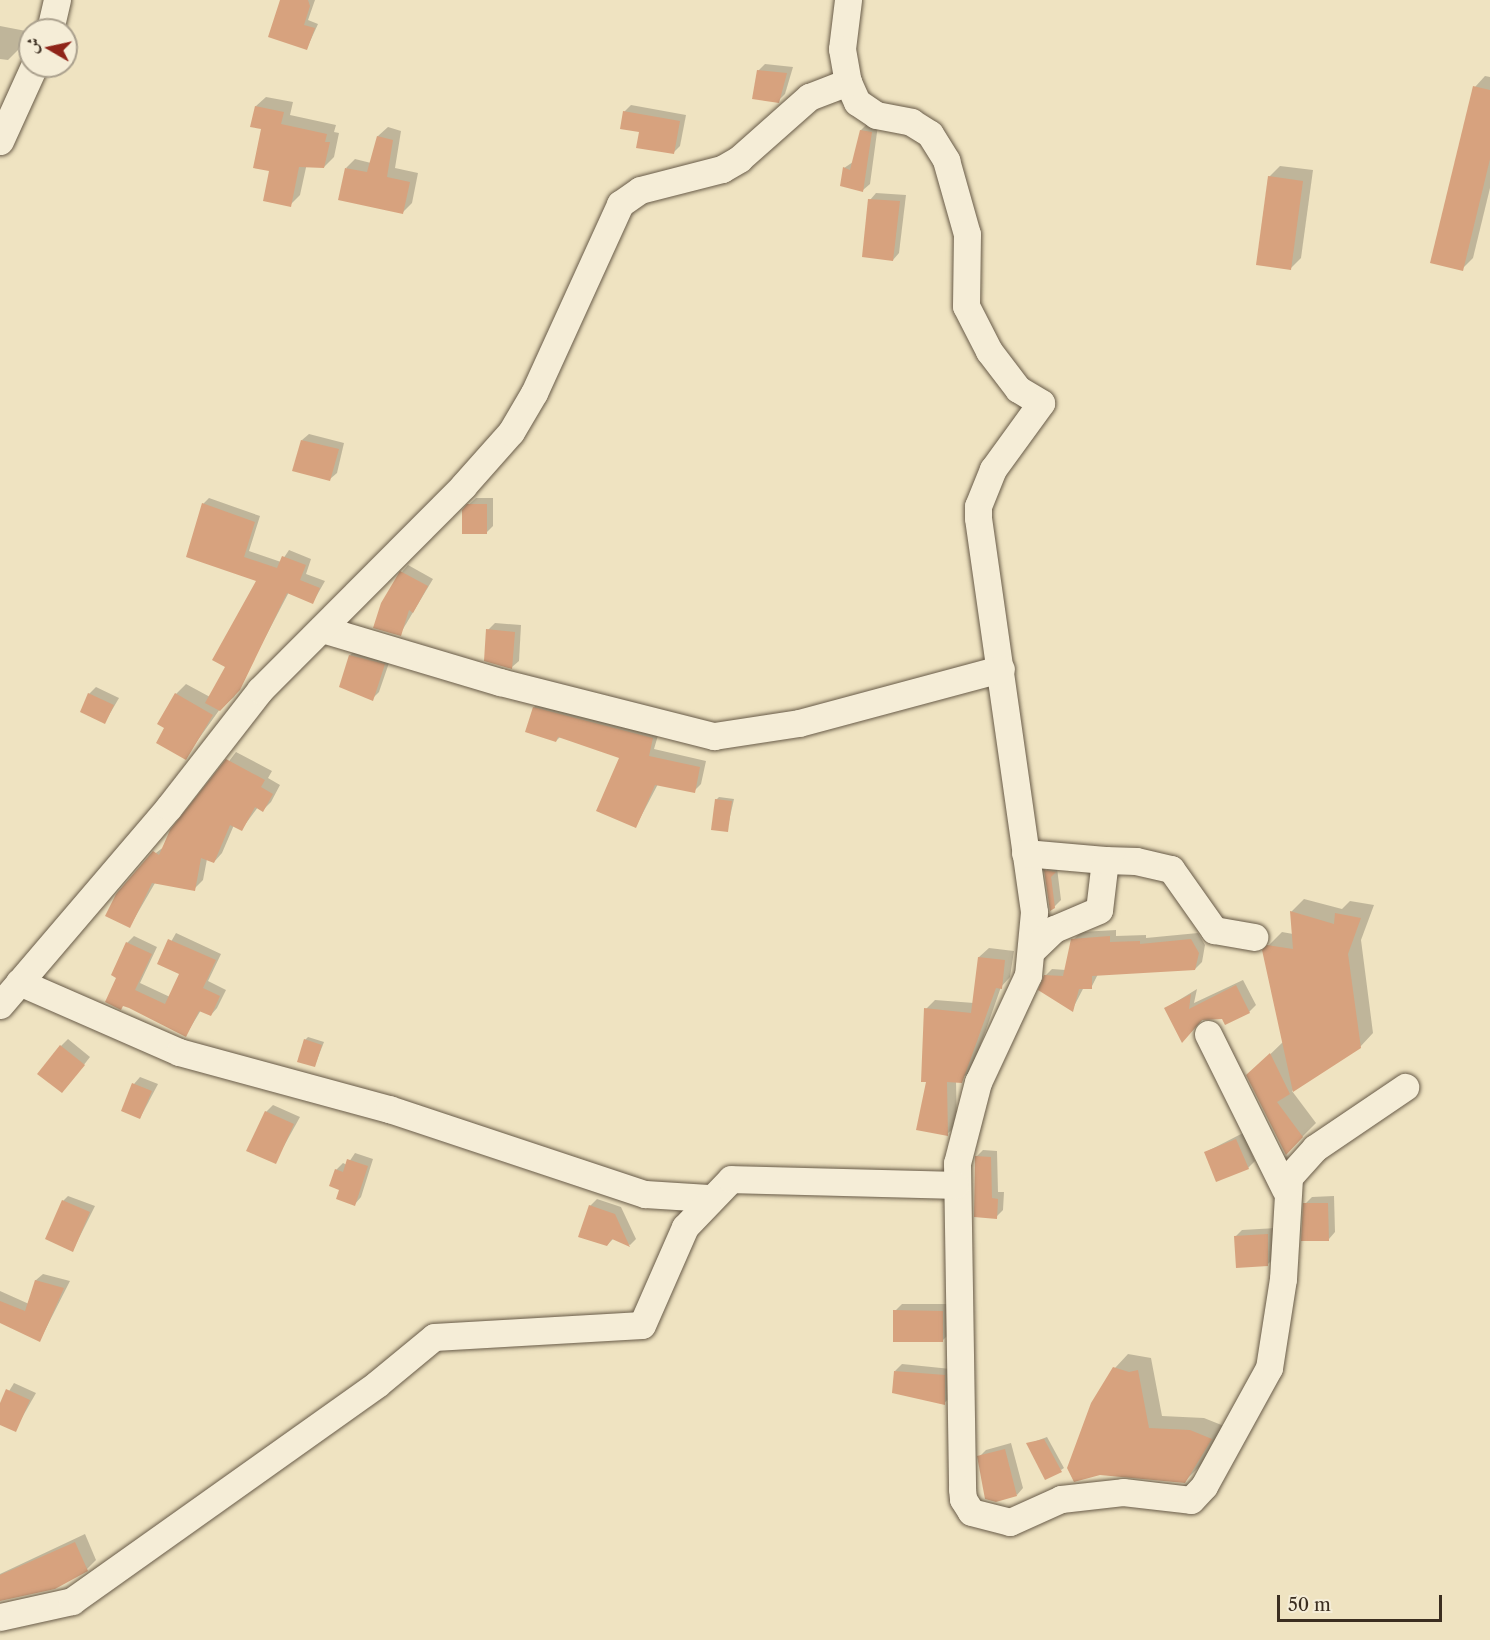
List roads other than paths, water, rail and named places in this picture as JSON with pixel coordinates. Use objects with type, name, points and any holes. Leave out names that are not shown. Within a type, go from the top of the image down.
[{"type":"street","points":[[53,18],[57,0]]},
{"type":"street","points":[[848,0],[842,49],[848,82],[857,102],[876,115],[911,122],[930,134],[946,160],[968,234],[966,306],[989,351],[1010,380],[1041,403],[993,470],[978,506],[1034,912],[1033,949],[1028,975],[978,1082],[962,1134],[955,1185],[961,1287],[963,1499],[971,1512],[985,1518],[1010,1522],[1061,1500],[1123,1492],[1191,1500],[1204,1486],[1269,1368],[1283,1279],[1286,1190],[1299,1161],[1405,1087]]},
{"type":"street","points":[[0,141],[29,78]]},
{"type":"street","points":[[0,1005],[169,807],[260,690],[511,432],[534,393],[615,214],[630,194],[722,169],[739,159],[809,97],[848,82]]},
{"type":"street","points":[[322,628],[500,682],[714,736],[799,723],[1001,669]]},
{"type":"street","points":[[1025,853],[1136,861],[1171,869],[1214,930],[1254,937]]},
{"type":"street","points":[[1033,949],[1054,929],[1099,910],[1105,860]]},
{"type":"street","points":[[19,982],[179,1052],[389,1109],[645,1194],[708,1198]]},
{"type":"street","points":[[1208,1034],[1286,1190]]},
{"type":"street","points":[[0,1617],[72,1601],[368,1390],[434,1337],[642,1325],[685,1227],[708,1198],[731,1179],[955,1185]]}]
